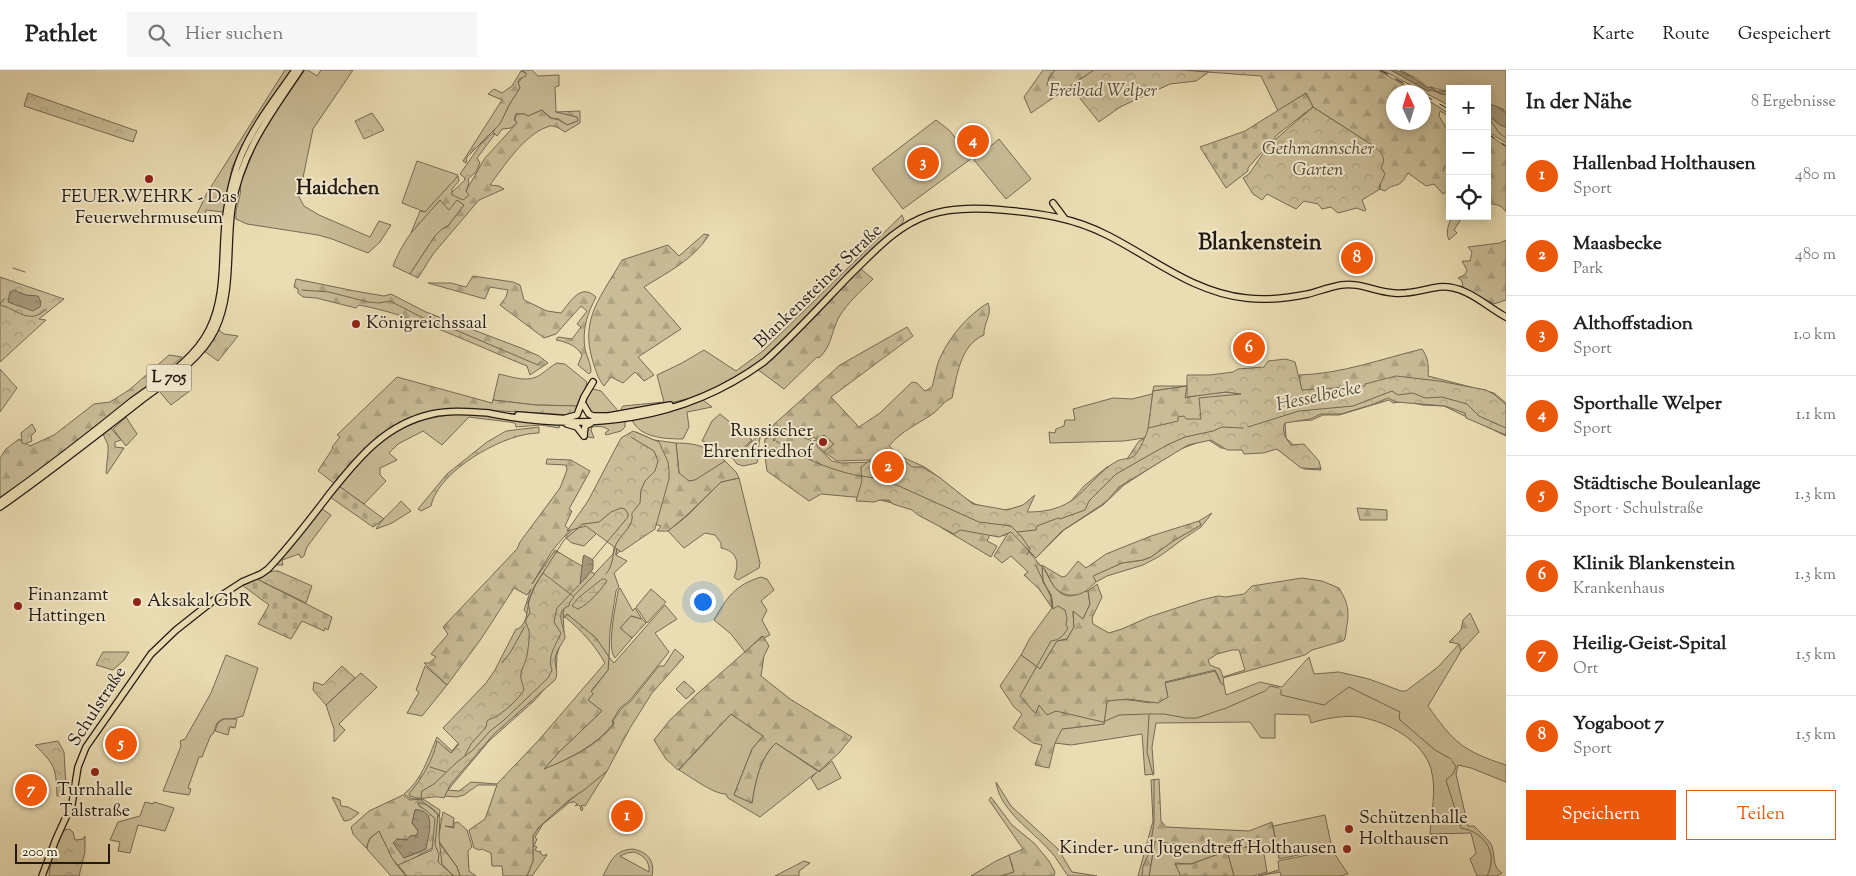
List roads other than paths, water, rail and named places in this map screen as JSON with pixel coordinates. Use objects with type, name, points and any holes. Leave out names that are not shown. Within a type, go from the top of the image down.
[{"type":"main road","name":"L 705","points":[[223,285],[224,229],[236,168],[253,132],[295,70]]},
{"type":"main road","name":"L 705","points":[[0,507],[196,356],[214,332],[240,172],[257,134],[300,70]]},
{"type":"main road","points":[[1053,203],[1065,219]]},
{"type":"main road","name":"Blankensteiner Straße","points":[[488,413],[521,419],[558,422],[615,417],[633,415],[687,402],[718,390],[765,361],[874,252],[898,231],[913,221],[932,214],[964,209],[1030,212],[1065,219],[1098,231],[1190,282],[1224,294],[1262,300],[1293,296],[1345,285],[1404,294],[1435,288],[1453,288],[1470,294],[1506,317]]},
{"type":"main road","points":[[564,418],[577,415],[593,382]]},
{"type":"main road","points":[[583,402],[589,414],[606,416]]},
{"type":"main road","name":"Blankensteiner Straße","points":[[176,630],[230,589],[268,569],[353,464],[388,433],[410,422],[432,414],[463,411],[564,418],[615,417]]},
{"type":"main road","points":[[558,422],[575,426],[584,436],[585,426],[589,423],[615,417]]},
{"type":"main road","name":"L 705","points":[[0,502],[96,434]]},
{"type":"main road","name":"Schulstraße","points":[[42,876],[72,804],[78,767],[88,744],[151,654],[176,630]]},
{"type":"main road","name":"Schulstraße","points":[[46,868],[46,876]]},
{"type":"water","points":[[1391,70],[1406,74],[1423,85],[1417,85]]},
{"type":"water","points":[[1431,88],[1437,91],[1446,91],[1446,95],[1441,94],[1432,90]]},
{"type":"water","points":[[1491,104],[1503,109],[1506,113],[1506,127],[1500,125],[1492,117]]},
{"type":"water","points":[[14,290],[26,295],[38,296],[41,302],[40,307],[33,311],[8,302],[10,292]]},
{"type":"water","points":[[584,555],[593,560],[593,569],[580,584],[583,558]]},
{"type":"water","points":[[415,810],[422,811],[429,818],[430,824],[426,849],[404,858],[393,843],[397,839],[407,840],[410,836],[417,835],[418,830],[412,823]]},
{"type":"waterway","points":[[1047,85],[1049,78],[1055,70]]},
{"type":"waterway","points":[[1491,121],[1499,133],[1506,138]]},
{"type":"waterway","points":[[1443,171],[1445,166]]},
{"type":"waterway","points":[[13,268],[25,272]]},
{"type":"waterway","points":[[302,290],[329,292],[368,302],[390,301],[431,322],[458,331],[538,365],[540,362]]},
{"type":"waterway","points":[[0,304],[4,299]]},
{"type":"waterway","points":[[0,305],[29,316],[40,314],[46,309]]},
{"type":"waterway","name":"Hesselbecke","points":[[1248,427],[1299,411],[1353,406],[1392,391],[1398,395],[1413,393],[1425,398],[1442,397],[1467,404],[1479,416],[1506,428]]},
{"type":"waterway","name":"Hesselbecke","points":[[1017,532],[1036,530],[1037,526],[1085,510],[1089,501],[1116,474],[1167,445],[1185,437],[1213,431],[1222,427],[1243,428]]},
{"type":"waterway","points":[[631,437],[654,451],[658,461],[655,471],[645,481],[641,490],[640,503],[632,513]]},
{"type":"waterway","points":[[776,441],[827,467],[853,475],[881,478],[979,522],[1011,526],[1030,549],[1027,555]]},
{"type":"waterway","points":[[465,755],[471,744],[486,727],[487,721],[509,707],[524,690],[521,676],[529,643],[529,631],[526,622],[530,613],[528,603],[534,587],[564,540],[583,524],[599,522],[611,512],[621,508],[625,509],[628,514]]},
{"type":"waterway","points":[[592,560],[628,517],[628,514]]},
{"type":"waterway","points":[[606,574],[611,566],[614,549],[620,537],[632,522],[632,514]]},
{"type":"waterway","points":[[1036,566],[1052,599],[1053,609],[1058,606],[1065,610],[1068,628],[1061,637],[1051,641],[1020,696],[1033,711],[1036,713],[1039,705],[1047,715],[1056,711],[1103,722],[1119,715],[1164,714],[1197,718],[1223,709]]},
{"type":"waterway","points":[[454,876],[438,862],[439,854],[435,845],[438,814],[422,801],[422,791],[434,784],[473,750],[490,731],[548,678],[552,670],[551,655],[561,633],[554,622],[557,608],[579,585]]},
{"type":"waterway","points":[[502,663],[510,653],[525,626]]},
{"type":"waterway","points":[[1224,709],[1265,691],[1270,686],[1279,688]]},
{"type":"waterway","points":[[1281,690],[1281,695],[1324,705],[1349,687],[1400,712],[1400,720],[1435,750],[1451,759]]},
{"type":"waterway","points":[[1149,715],[1147,752],[1153,775]]},
{"type":"waterway","points":[[1452,761],[1456,767],[1453,774],[1446,780],[1461,828],[1477,834],[1488,845],[1491,860],[1487,876]]},
{"type":"waterway","points":[[430,767],[446,772]]},
{"type":"waterway","points":[[1142,876],[1143,866],[1149,853],[1154,823],[1154,780]]},
{"type":"railway","points":[[1380,70],[1407,85]]},
{"type":"railway","points":[[1431,99],[1446,108]]},
{"type":"railway","points":[[1491,136],[1506,146]]},
{"type":"place","name":"Sporthalle Welper","points":[[973,141]]},
{"type":"place","name":"Althoffstadion","points":[[923,163]]},
{"type":"place","name":"FEUER.WEHRK - Das Feuerwehrmuseum","points":[[149,179]]},
{"type":"place","name":"Yogaboot 7","points":[[1357,258]]},
{"type":"place","name":"Königreichssaal","points":[[356,324]]},
{"type":"place","name":"Klinik Blankenstein","points":[[1249,348]]},
{"type":"place","name":"Russischer Ehrenfriedhof","points":[[823,442]]},
{"type":"place","name":"Maasbecke","points":[[888,467]]},
{"type":"place","name":"Aksakal GbR","points":[[137,602]]},
{"type":"place","name":"Finanzamt Hattingen","points":[[18,606]]},
{"type":"place","name":"Städtische Bouleanlage","points":[[121,744]]},
{"type":"place","name":"Turnhalle Talstraße","points":[[95,772]]},
{"type":"place","name":"Heilig-Geist-Spital","points":[[31,790]]},
{"type":"place","name":"Hallenbad Holthausen","points":[[627,816]]},
{"type":"place","name":"Schützenhalle Holthausen","points":[[1349,829]]},
{"type":"place","name":"Kinder- und Jugendtreff Holthausen","points":[[1347,849]]},
{"type":"district","name":"Haidchen","points":[[338,189]]},
{"type":"district","name":"Blankenstein","points":[[1260,244]]},
{"type":"park label","name":"Freibad Welper","points":[[1103,92]]},
{"type":"park label","name":"Gethmannscher Garten","points":[[1318,160]]}]
